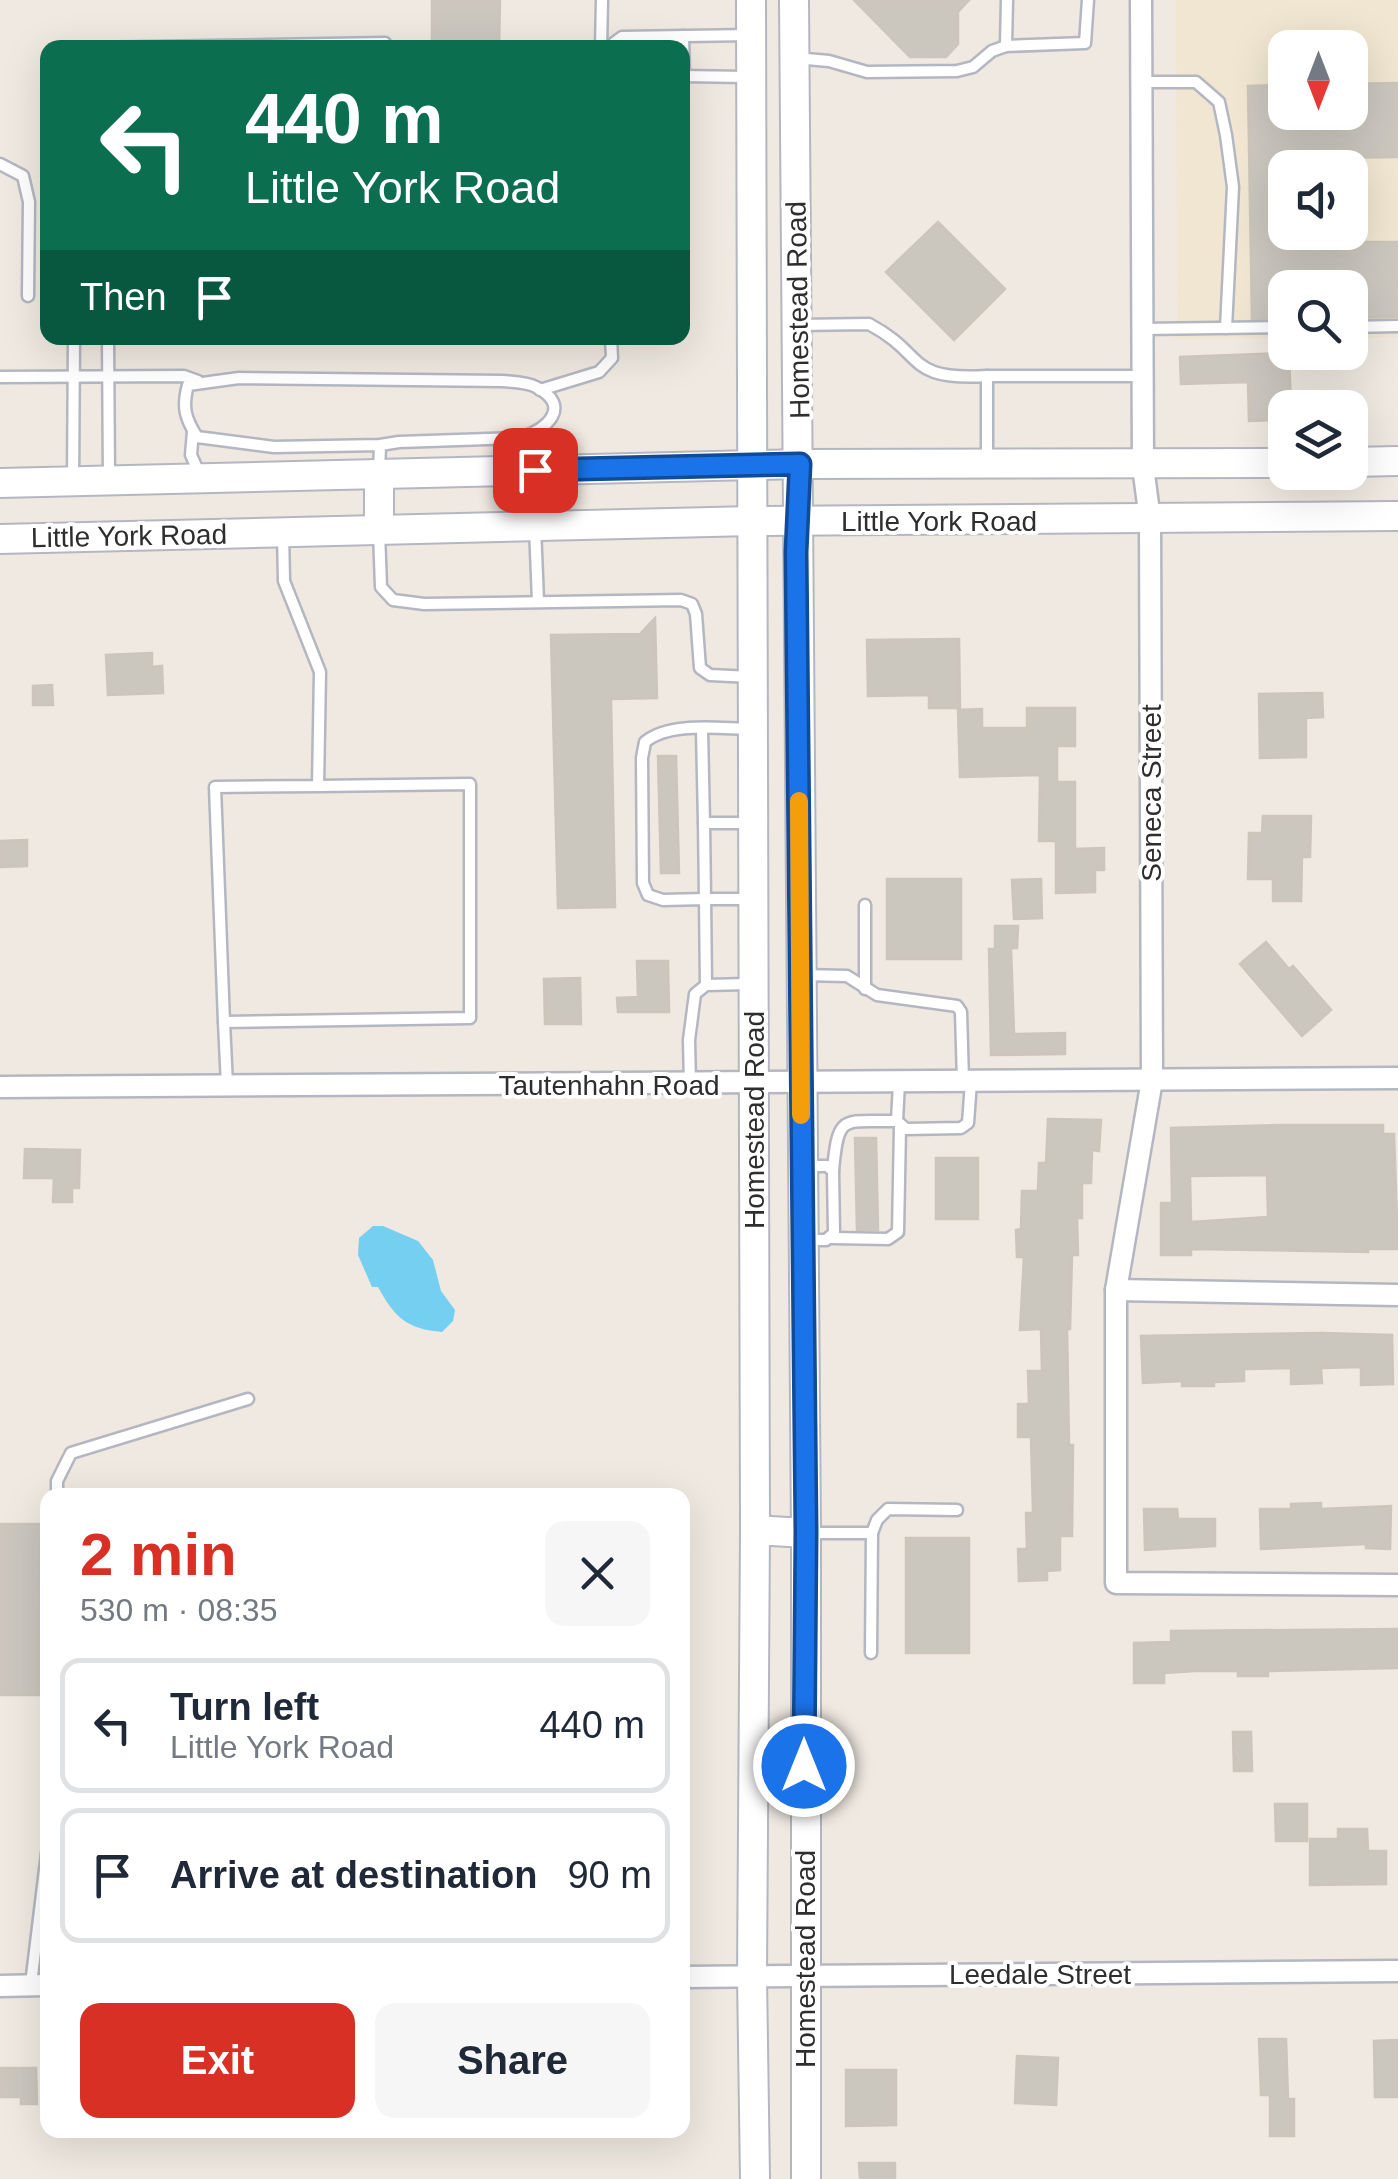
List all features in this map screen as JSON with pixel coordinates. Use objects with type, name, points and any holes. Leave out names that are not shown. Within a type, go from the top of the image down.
[{"type":"main road","name":"Homestead Road","points":[[751,0],[755,1530],[752,1976],[756,2179]]},
{"type":"main road","name":"Homestead Road","points":[[794,0],[806,1532],[806,2179]]},
{"type":"main road","points":[[752,57],[794,58]]},
{"type":"main road","points":[[1368,462],[1398,461]]},
{"type":"main road","name":"Little York Road","points":[[0,483],[800,464],[1268,463]]},
{"type":"main road","points":[[379,474],[379,530]]},
{"type":"main road","name":"Little York Road","points":[[0,538],[753,521],[1398,516]]},
{"type":"main road","points":[[755,1530],[806,1532]]},
{"type":"street","name":"Seneca Street","points":[[1140,0],[1143,466],[1150,520],[1152,1080],[1116,1290],[1116,1582],[1398,1585]]},
{"type":"street","name":"Tautenhahn Road","points":[[0,1087],[1398,1078]]},
{"type":"street","points":[[1116,1290],[1398,1294]]},
{"type":"street","name":"Leedale Street","points":[[690,1977],[1398,1971]]},
{"type":"street","points":[[0,1986],[39,1985]]},
{"type":"lane","points":[[602,0],[604,40]]},
{"type":"lane","points":[[1006,46],[1007,0]]},
{"type":"lane","points":[[794,58],[829,61],[867,72],[957,71],[973,67],[992,51],[1006,46],[1085,44],[1088,0]]},
{"type":"lane","points":[[617,40],[683,36],[752,57]]},
{"type":"lane","points":[[690,74],[752,57]]},
{"type":"lane","points":[[1141,82],[1196,82],[1219,102],[1232,187],[1226,328]]},
{"type":"lane","points":[[0,164],[22,176],[29,202],[28,296]]},
{"type":"lane","points":[[798,325],[868,324],[922,369],[953,378],[1143,376]]},
{"type":"lane","points":[[1368,327],[1398,326]]},
{"type":"lane","points":[[1142,329],[1268,327]]},
{"type":"lane","points":[[73,481],[74,345]]},
{"type":"lane","points":[[108,345],[109,480]]},
{"type":"lane","points":[[540,390],[599,372],[612,358],[611,345]]},
{"type":"lane","points":[[0,378],[184,376],[200,382]]},
{"type":"lane","points":[[986,465],[988,376]]},
{"type":"lane","points":[[296,377],[484,380],[540,390],[550,397],[554,408],[550,422],[536,433],[520,438],[380,445],[274,448],[197,437],[185,418],[183,401],[188,385],[200,382],[296,377]]},
{"type":"lane","points":[[193,430],[191,455],[201,478]]},
{"type":"lane","points":[[379,474],[380,445]]},
{"type":"lane","points":[[535,526],[538,601]]},
{"type":"lane","points":[[379,530],[382,587],[393,600],[412,604],[688,602],[696,614],[700,668],[710,675],[754,677]]},
{"type":"lane","points":[[283,532],[284,580],[320,672],[318,786]]},
{"type":"lane","points":[[754,729],[654,734],[645,742],[642,758],[643,883],[648,895],[663,900],[754,899]]},
{"type":"lane","points":[[702,730],[706,986]]},
{"type":"lane","points":[[224,1022],[470,1018],[470,784],[215,787],[224,1022],[227,1086]]},
{"type":"lane","points":[[704,823],[754,823]]},
{"type":"lane","points":[[865,906],[865,989]]},
{"type":"lane","points":[[800,975],[847,976],[877,994],[957,1006],[961,1012],[970,1118],[961,1128],[850,1122],[841,1126],[836,1132],[832,1238]]},
{"type":"lane","points":[[690,1084],[695,994],[706,986],[754,984]]},
{"type":"lane","points":[[802,1240],[888,1238],[898,1232],[899,1083]]},
{"type":"lane","points":[[801,1166],[827,1166],[833,1172]]},
{"type":"lane","points":[[58,1488],[57,1481],[72,1453],[248,1400]]},
{"type":"lane","points":[[871,1653],[872,1533],[877,1520],[888,1510],[957,1510]]},
{"type":"lane","points":[[806,1532],[872,1533]]},
{"type":"shaded area","points":[[1176,0],[1398,0],[1398,337],[1368,338],[1368,270],[1268,270],[1268,338],[1177,339]]},
{"type":"water","points":[[373,1226],[383,1226],[418,1241],[433,1260],[441,1291],[455,1310],[453,1321],[442,1332],[403,1320],[378,1287],[372,1287],[358,1255],[359,1238]]},
{"type":"building","points":[[432,0],[500,0],[499,40],[432,40]]},
{"type":"building","points":[[854,0],[969,0],[958,12],[958,44],[946,57],[910,57]]},
{"type":"building","points":[[1398,83],[1398,157],[1368,158],[1368,150],[1268,150],[1268,250],[1368,250],[1368,242],[1398,242],[1398,317],[1368,318],[1368,270],[1268,270],[1268,319],[1252,319],[1248,86],[1268,85],[1268,130],[1368,130],[1368,84]]},
{"type":"building","points":[[938,222],[1005,289],[954,340],[886,272]]},
{"type":"building","points":[[1268,354],[1268,370],[1290,370],[1290,390],[1268,390],[1268,420],[1249,421],[1248,382],[1181,384],[1180,357]]},
{"type":"building","points":[[655,618],[657,698],[611,699],[615,907],[558,908],[551,635],[640,634]]},
{"type":"building","points":[[959,639],[960,708],[929,708],[929,695],[868,696],[867,640]]},
{"type":"building","points":[[152,653],[152,667],[162,666],[163,693],[108,695],[106,655]]},
{"type":"building","points":[[52,685],[53,705],[33,705],[33,686]]},
{"type":"building","points":[[1322,693],[1323,717],[1306,718],[1306,757],[1260,758],[1259,694]]},
{"type":"building","points":[[1027,708],[1075,708],[1075,746],[1057,746],[1057,782],[1075,782],[1075,849],[1104,848],[1104,870],[1095,870],[1095,892],[1056,893],[1056,841],[1039,841],[1040,775],[960,777],[958,710],[982,709],[982,728],[1027,728]]},
{"type":"building","points":[[658,756],[676,756],[679,873],[661,873]]},
{"type":"building","points":[[1263,816],[1311,816],[1310,857],[1302,857],[1301,901],[1273,901],[1273,879],[1248,879],[1249,833],[1262,833]]},
{"type":"building","points":[[27,840],[27,866],[0,867],[0,841]]},
{"type":"building","points":[[887,879],[961,879],[961,959],[887,959]]},
{"type":"building","points":[[1041,879],[1042,918],[1014,919],[1012,880]]},
{"type":"building","points":[[995,926],[1018,926],[1017,948],[1011,948],[1014,1034],[1065,1033],[1065,1054],[991,1055],[989,949],[995,949]]},
{"type":"building","points":[[1266,942],[1331,1010],[1302,1036],[1240,964]]},
{"type":"building","points":[[637,961],[668,961],[669,1012],[618,1012],[617,998],[638,997]]},
{"type":"building","points":[[580,978],[581,1024],[545,1024],[544,979]]},
{"type":"building","points":[[1048,1119],[1101,1120],[1099,1151],[1092,1150],[1091,1183],[1082,1183],[1082,1218],[1077,1218],[1078,1255],[1072,1255],[1067,1329],[1069,1445],[1073,1445],[1072,1536],[1060,1536],[1060,1570],[1047,1571],[1047,1580],[1019,1581],[1018,1549],[1027,1549],[1026,1513],[1033,1513],[1031,1437],[1018,1437],[1018,1404],[1029,1404],[1028,1371],[1042,1371],[1041,1329],[1020,1330],[1024,1257],[1017,1257],[1016,1230],[1021,1229],[1022,1191],[1038,1191],[1039,1163],[1046,1163]]},
{"type":"building","points":[[1383,1125],[1383,1134],[1394,1134],[1398,1249],[1191,1249],[1191,1255],[1161,1255],[1161,1203],[1172,1203],[1171,1128]],"holes":[[[1267,1175],[1268,1217],[1191,1222],[1190,1176]]]},
{"type":"building","points":[[855,1138],[876,1138],[878,1230],[857,1230]]},
{"type":"building","points":[[25,1149],[80,1150],[79,1188],[72,1188],[72,1202],[53,1202],[54,1178],[24,1178]]},
{"type":"building","points":[[936,1158],[978,1158],[978,1219],[936,1219]]},
{"type":"building","points":[[1392,1335],[1393,1384],[1361,1385],[1361,1367],[1321,1368],[1322,1383],[1291,1384],[1291,1368],[1244,1369],[1244,1381],[1214,1382],[1214,1386],[1182,1386],[1182,1381],[1143,1383],[1141,1336]]},
{"type":"building","points":[[1321,1503],[1321,1509],[1391,1506],[1390,1549],[1366,1548],[1366,1544],[1261,1549],[1260,1509],[1291,1509],[1291,1504]]},
{"type":"building","points":[[1144,1509],[1177,1509],[1178,1519],[1215,1519],[1215,1546],[1145,1550]]},
{"type":"building","points":[[0,1524],[40,1524],[39,1695],[0,1695]]},
{"type":"building","points":[[906,1538],[969,1538],[969,1653],[906,1653]]},
{"type":"building","points":[[1398,1629],[1398,1668],[1268,1671],[1268,1676],[1195,1671],[1164,1673],[1164,1683],[1134,1683],[1134,1643],[1171,1642],[1171,1631]]},
{"type":"building","points":[[1233,1732],[1251,1732],[1252,1771],[1234,1771]]},
{"type":"building","points":[[1275,1804],[1307,1804],[1307,1841],[1276,1841]]},
{"type":"building","points":[[1338,1829],[1367,1829],[1368,1851],[1386,1851],[1386,1884],[1310,1885],[1310,1839],[1338,1839]]},
{"type":"building","points":[[1259,2039],[1286,2039],[1288,2099],[1294,2099],[1294,2136],[1270,2136],[1270,2095],[1261,2095]]},
{"type":"building","points":[[1398,2040],[1398,2097],[1375,2097],[1374,2041]]},
{"type":"building","points":[[1017,2056],[1058,2058],[1056,2105],[1015,2103]]},
{"type":"building","points":[[0,2068],[36,2068],[37,2104],[21,2104],[21,2097],[0,2097]]},
{"type":"building","points":[[846,2070],[896,2070],[896,2125],[846,2126]]},
{"type":"building","points":[[859,2163],[895,2163],[895,2179],[860,2179]]},
{"type":"slow traffic","points":[[799,801],[801,1115]]},
{"type":"route","points":[[535,470],[800,464],[796,552],[806,1532],[804,1766]]}]
